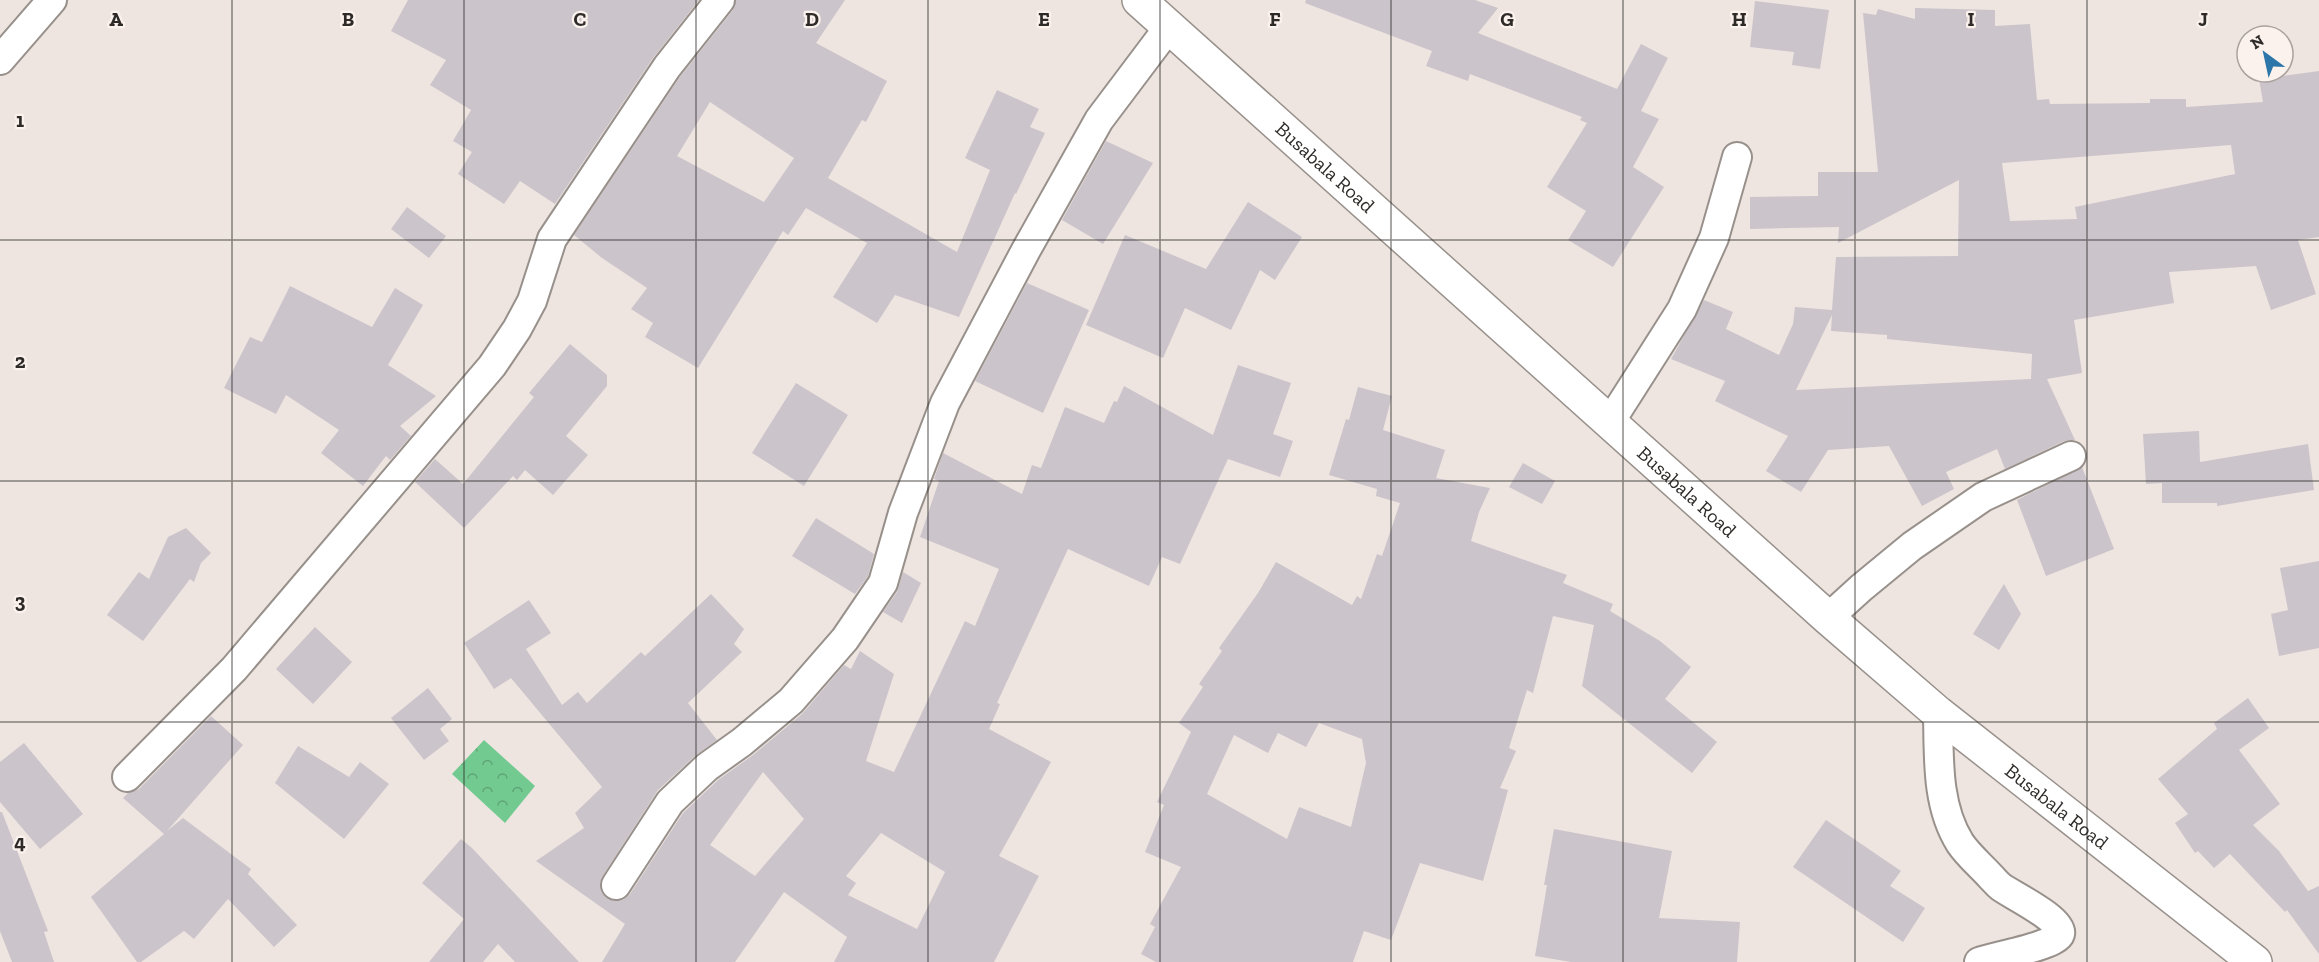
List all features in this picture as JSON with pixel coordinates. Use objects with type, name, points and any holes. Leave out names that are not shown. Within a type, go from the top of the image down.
[{"type":"street","points":[[0,60],[52,0]]},
{"type":"street","points":[[127,777],[234,669],[492,366],[517,329],[532,301],[552,238],[667,67],[720,0]]},
{"type":"street","name":"Busabala Road","points":[[1139,0],[1828,618],[1938,713],[2255,962]]},
{"type":"street","points":[[616,885],[670,802],[706,767],[742,742],[792,700],[845,639],[883,583],[903,513],[945,403],[1026,250],[1099,120],[1169,27]]},
{"type":"street","points":[[1610,422],[1682,309],[1714,238],[1737,157]]},
{"type":"street","points":[[1828,618],[1912,546],[1983,497],[2071,456]]},
{"type":"street","points":[[1938,713],[1940,779],[1946,811],[1960,843],[2000,886],[2037,909],[2058,925],[2060,931],[2055,941],[2043,946],[2012,951],[1979,962]]},
{"type":"green space","points":[[484,740],[535,786],[505,823],[452,774]]},
{"type":"building","points":[[408,0],[699,0],[653,58],[555,204],[520,181],[504,204],[458,174],[472,152],[453,141],[471,110],[430,85],[446,60],[391,31]]},
{"type":"building","points":[[736,0],[845,0],[816,43],[887,81],[866,122],[862,120],[828,178],[957,252],[990,170],[965,158],[997,90],[1039,109],[1030,127],[1045,133],[959,317],[895,295],[877,323],[833,297],[867,243],[806,208],[788,235],[783,231],[698,368],[645,337],[653,323],[631,309],[647,288],[602,258],[574,235],[680,77],[733,10]],"holes":[[[710,102],[794,158],[764,202],[677,156]]]},
{"type":"building","points":[[1306,0],[1475,0],[1498,8],[1478,33],[1617,89],[1641,44],[1668,58],[1641,111],[1659,119],[1633,167],[1664,187],[1613,267],[1568,240],[1586,211],[1547,187],[1587,123],[1580,120],[1582,117],[1470,74],[1468,81],[1426,66],[1432,51],[1305,3]]},
{"type":"building","points":[[1755,1],[1829,10],[1820,69],[1792,65],[1794,52],[1750,47]]},
{"type":"building","points":[[1915,8],[1995,10],[1995,26],[2030,24],[2037,100],[2049,99],[2050,104],[2150,103],[2150,99],[2186,99],[2186,107],[2263,102],[2260,84],[2295,84],[2295,74],[2319,71],[2319,237],[2298,240],[2316,294],[2271,310],[2256,266],[2169,272],[2174,303],[2074,320],[2082,373],[2047,379],[2075,440],[2064,441],[2005,469],[1997,449],[1946,472],[1954,489],[1922,506],[1889,446],[1828,450],[1801,492],[1766,471],[1788,436],[1715,401],[1725,381],[1671,359],[1704,300],[1733,312],[1726,329],[1779,355],[1793,324],[1795,307],[1832,310],[1836,257],[1958,256],[1959,180],[1838,243],[1839,227],[1750,229],[1750,197],[1818,196],[1818,172],[1878,172],[1863,13],[1876,15],[1878,9],[1915,19]],"holes":[[[2231,145],[2235,174],[2075,207],[2077,219],[2010,221],[2002,163]],[[1832,315],[1831,331],[1887,335],[1887,339],[2032,354],[2031,379],[1796,390]]]},
{"type":"building","points":[[1106,141],[1153,163],[1103,244],[1062,220]]},
{"type":"building","points":[[1248,202],[1302,237],[1275,280],[1260,270],[1231,330],[1185,308],[1163,358],[1086,325],[1125,235],[1206,269]]},
{"type":"building","points":[[407,207],[446,236],[429,258],[391,229]]},
{"type":"building","points":[[1027,283],[1089,310],[1043,413],[975,381]]},
{"type":"building","points":[[290,286],[372,327],[395,288],[423,305],[388,365],[436,396],[400,426],[411,436],[390,460],[386,456],[363,486],[321,453],[339,430],[286,395],[276,414],[224,388],[250,337],[262,342]]},
{"type":"building","points":[[570,344],[607,375],[607,386],[566,436],[588,455],[553,495],[525,470],[517,480],[513,476],[464,528],[415,482],[435,459],[463,484],[534,397],[529,393]]},
{"type":"building","points":[[1238,365],[1291,383],[1273,434],[1293,441],[1280,477],[1228,459],[1180,564],[1162,557],[1149,586],[1068,549],[997,703],[1000,704],[989,729],[1051,762],[999,856],[1039,876],[994,962],[834,962],[847,937],[784,892],[735,962],[602,962],[625,924],[536,861],[584,828],[575,813],[602,787],[511,678],[494,689],[464,643],[529,600],[551,633],[526,649],[562,705],[578,692],[587,703],[641,652],[645,656],[711,594],[744,629],[734,644],[742,652],[688,703],[717,740],[696,755],[658,790],[602,877],[600,885],[602,893],[608,899],[623,900],[630,894],[683,813],[718,780],[753,755],[802,714],[844,665],[851,669],[860,651],[894,674],[866,761],[894,772],[965,621],[975,626],[999,569],[920,537],[939,481],[934,479],[943,453],[1022,494],[1032,465],[1041,468],[1065,407],[1104,423],[1124,386],[1213,435]],"holes":[[[763,772],[804,819],[755,876],[710,845]],[[881,833],[945,872],[917,929],[848,895],[856,883],[846,876]]]},
{"type":"building","points":[[796,383],[848,415],[804,486],[752,453]]},
{"type":"building","points":[[1358,387],[1392,396],[1383,430],[1445,450],[1436,478],[1490,488],[1479,512],[1471,541],[1567,575],[1563,583],[1613,604],[1610,611],[1660,641],[1691,667],[1665,699],[1717,742],[1692,773],[1582,686],[1594,625],[1553,616],[1533,693],[1527,690],[1509,748],[1516,751],[1500,788],[1508,790],[1483,881],[1420,863],[1391,940],[1364,931],[1353,962],[1156,962],[1141,954],[1155,927],[1150,924],[1181,867],[1145,852],[1164,805],[1157,802],[1191,732],[1179,723],[1203,687],[1199,684],[1222,651],[1219,648],[1258,593],[1276,562],[1352,605],[1357,596],[1361,599],[1377,554],[1382,556],[1400,503],[1376,496],[1377,489],[1329,475],[1346,419],[1349,420]],"holes":[[[1319,723],[1362,739],[1366,763],[1351,827],[1299,807],[1287,839],[1207,794],[1234,735],[1268,753],[1278,733],[1306,747]]]},
{"type":"building","points":[[2199,431],[2200,462],[2308,444],[2314,490],[2217,506],[2217,503],[2162,503],[2162,483],[2146,484],[2143,434]]},
{"type":"building","points":[[1523,463],[1555,481],[1542,504],[1509,487]]},
{"type":"building","points":[[2082,467],[2114,549],[2046,576],[2017,500]]},
{"type":"building","points":[[816,518],[874,554],[868,576],[855,594],[792,556]]},
{"type":"building","points":[[186,528],[211,553],[201,563],[194,582],[190,579],[143,641],[107,615],[139,572],[149,579],[168,537]]},
{"type":"building","points":[[2319,561],[2319,648],[2279,656],[2271,614],[2288,610],[2280,568]]},
{"type":"building","points":[[903,572],[921,583],[902,623],[883,612],[897,592]]},
{"type":"building","points":[[2004,584],[2021,614],[1999,650],[1973,634]]},
{"type":"building","points":[[315,627],[352,662],[313,704],[276,669]]},
{"type":"building","points":[[428,688],[452,719],[440,729],[449,741],[424,760],[391,718]]},
{"type":"building","points":[[2248,698],[2269,728],[2239,750],[2280,804],[2253,825],[2279,851],[2308,891],[2319,886],[2319,954],[2287,910],[2285,912],[2230,854],[2214,868],[2198,851],[2195,853],[2175,823],[2188,814],[2158,779],[2217,729],[2214,723]]},
{"type":"building","points":[[211,716],[243,745],[167,831],[183,818],[251,869],[248,874],[297,925],[274,947],[228,899],[194,939],[184,931],[141,962],[137,962],[91,897],[164,834],[123,798],[128,793],[139,789]]},
{"type":"building","points":[[24,743],[83,814],[40,849],[0,802],[0,762]]},
{"type":"building","points":[[298,746],[349,777],[360,762],[389,784],[344,839],[275,783]]},
{"type":"building","points":[[0,812],[2,812],[48,931],[44,932],[54,962],[12,962],[0,931]]},
{"type":"building","points":[[1826,820],[1901,871],[1890,886],[1925,908],[1903,942],[1793,867]]},
{"type":"building","points":[[1554,829],[1672,851],[1659,918],[1740,922],[1737,962],[1571,962],[1535,956]]},
{"type":"building","points":[[461,839],[579,962],[515,962],[498,944],[483,962],[429,962],[464,919],[422,883]]}]
